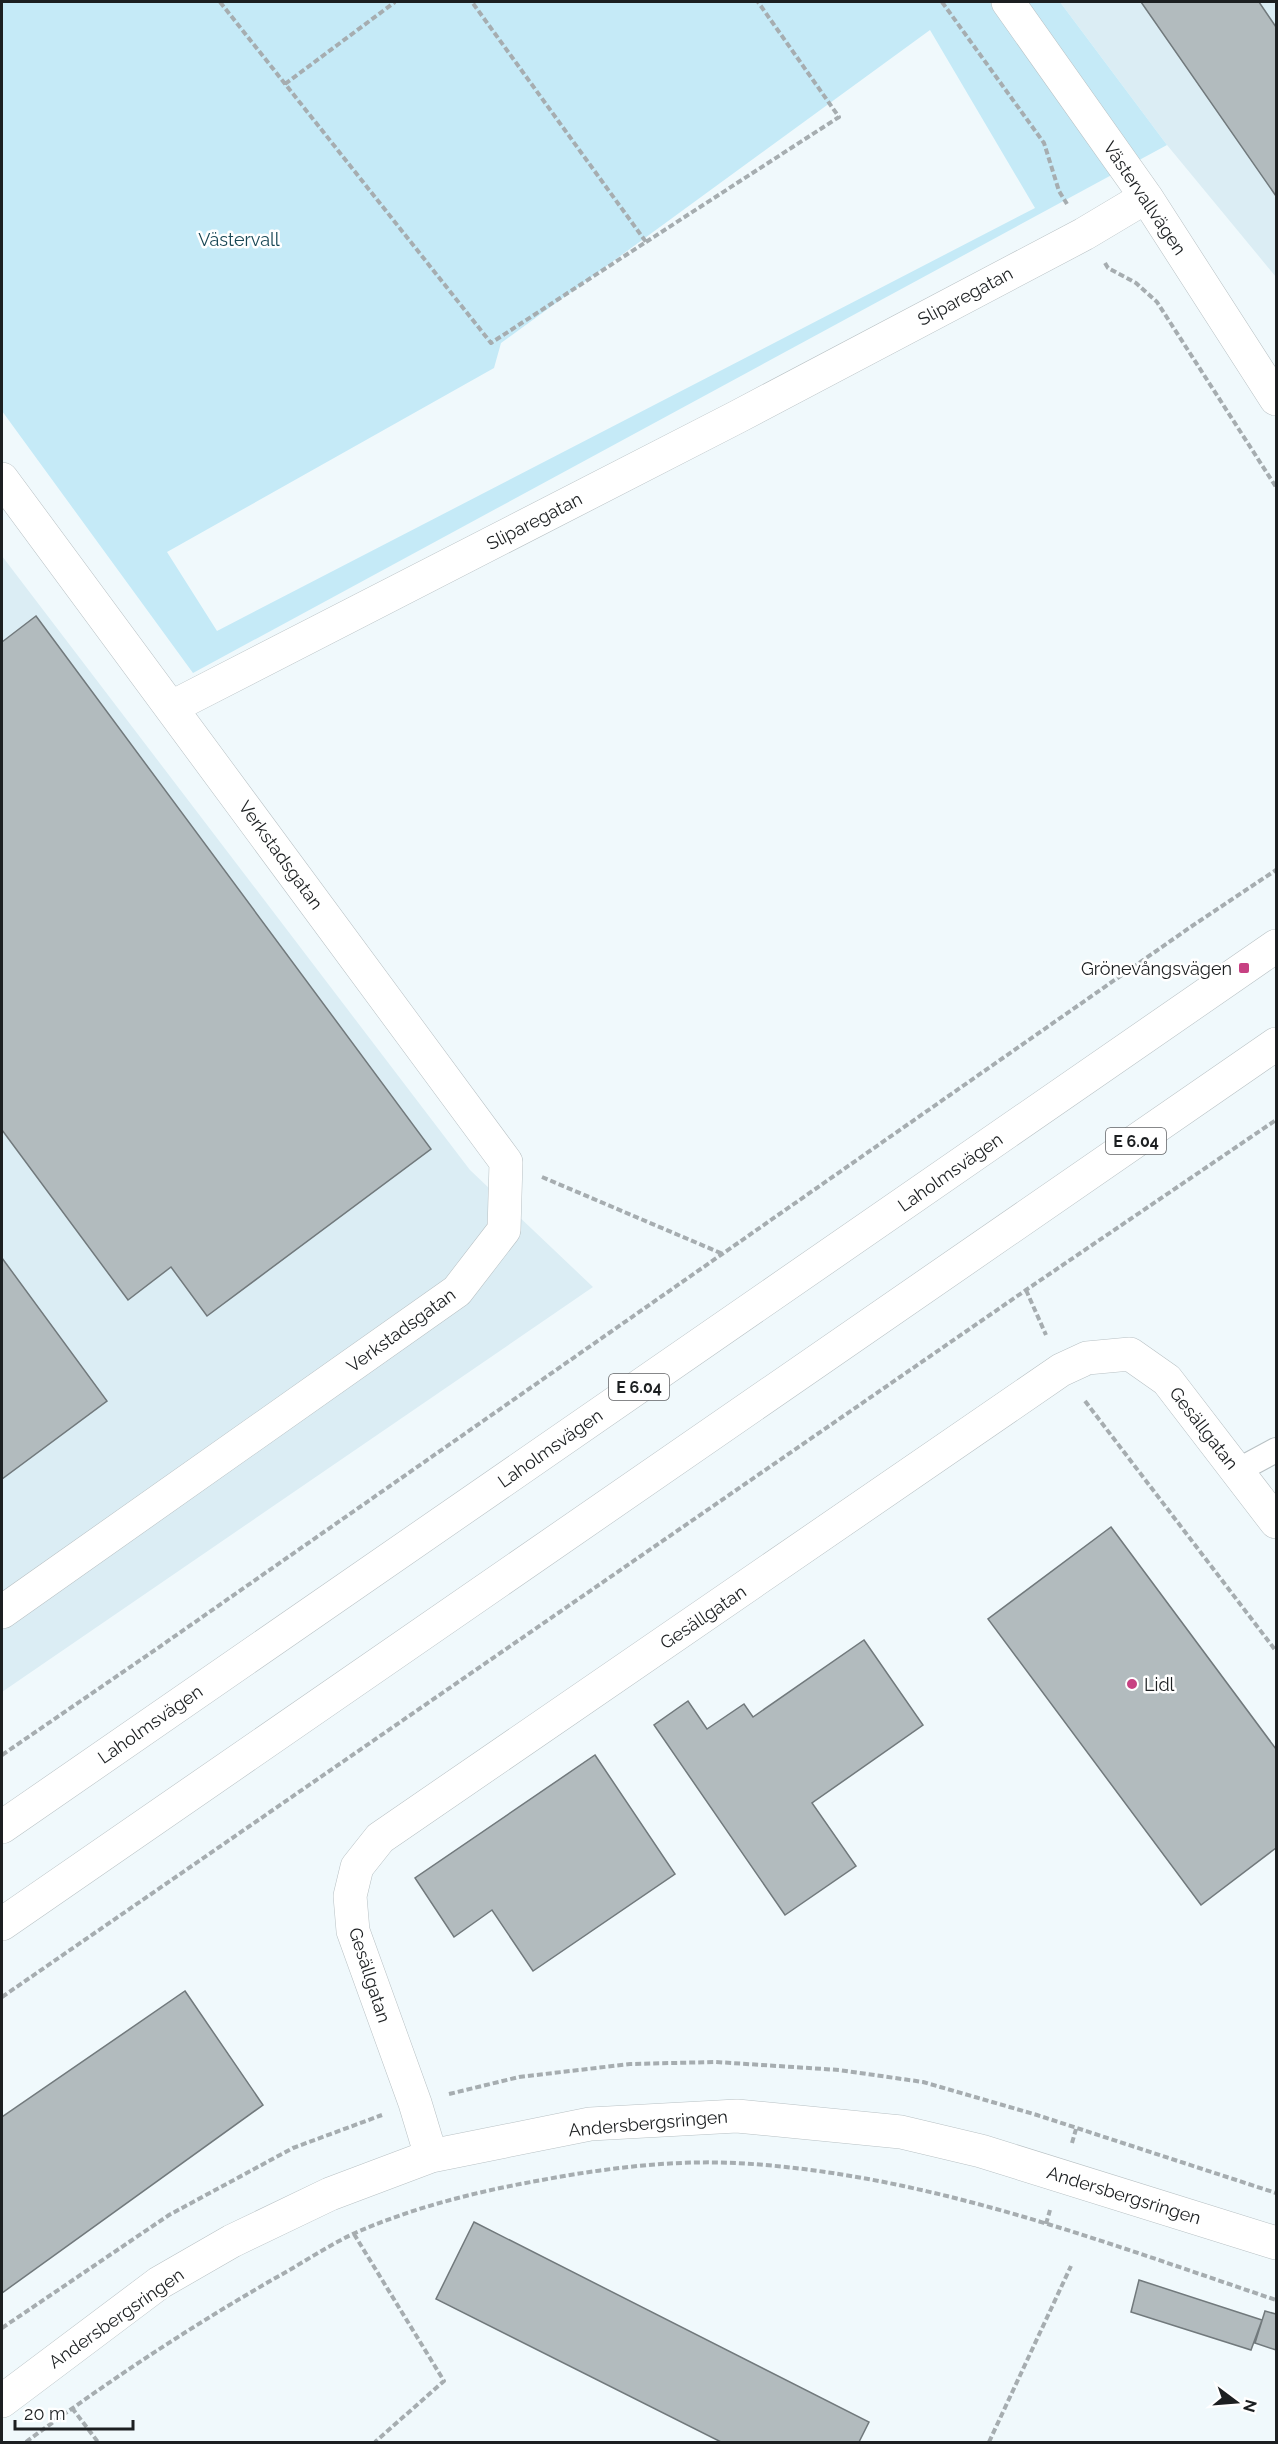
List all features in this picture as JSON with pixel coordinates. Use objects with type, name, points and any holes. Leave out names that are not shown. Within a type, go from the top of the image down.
[{"type":"main road","name":"Västervallvägen","points":[[1008,2],[1146,197],[1276,399]]},
{"type":"main road","name":"Sliparegatan","points":[[172,707],[737,417],[1084,234],[1146,197]]},
{"type":"main road","points":[[2,479],[172,707]]},
{"type":"main road","name":"Verkstadsgatan","points":[[2,1612],[457,1291],[504,1230],[506,1162],[172,707]]},
{"type":"main road","name":"Laholmsvägen","points":[[2,1827],[1276,946]]},
{"type":"main road","name":"E 6.04","points":[[2,1924],[1276,1044]]},
{"type":"main road","name":"Gesällgatan","points":[[431,2156],[415,2103],[353,1931],[350,1896],[357,1868],[380,1838],[1061,1370],[1087,1358],[1130,1354],[1167,1380],[1276,1522]]},
{"type":"main road","name":"Andersbergsringen","points":[[2,2401],[159,2283],[232,2241],[330,2194],[431,2156],[590,2124],[737,2116],[901,2132],[981,2151],[1276,2243]]},
{"type":"lane","points":[[1237,1471],[1276,1450]]},
{"type":"path","points":[[219,2],[491,343],[839,117],[758,2]]},
{"type":"path","points":[[285,84],[395,2]]},
{"type":"path","points":[[472,2],[646,242]]},
{"type":"path","points":[[2,1755],[723,1255],[1182,932],[1276,870]]},
{"type":"path","points":[[2,1997],[1276,1120]]},
{"type":"path","points":[[506,1162],[723,1255]]},
{"type":"path","points":[[1026,1290],[1061,1370],[1276,1651]]},
{"type":"path","points":[[26,2442],[72,2408],[213,2314],[354,2234],[423,2208],[503,2187],[597,2170],[687,2163],[737,2163],[844,2175],[934,2192],[1014,2213],[1276,2300]]},
{"type":"path","points":[[354,2234],[444,2381],[375,2442]]},
{"type":"path","points":[[989,2442],[1071,2266]]},
{"type":"path","points":[[72,2408],[98,2442]]},
{"type":"shaded area","points":[[1060,2],[1276,2],[1276,277],[1167,145]]},
{"type":"shaded area","points":[[2,556],[470,1170],[593,1287],[2,1692]]},
{"type":"green space","name":"Västervall","points":[[2,2],[1060,2],[1167,145],[193,673],[2,411]],"holes":[[[930,30],[1035,208],[217,631],[167,552],[494,368],[501,343]]]},
{"type":"building","points":[[1141,2],[1259,2],[1276,27],[1276,196]]},
{"type":"building","points":[[36,616],[431,1149],[207,1316],[171,1267],[128,1300],[2,1130],[2,642]]},
{"type":"building","points":[[2,1258],[107,1401],[2,1479]]},
{"type":"building","name":"Lidl","points":[[1111,1527],[1276,1749],[1276,1848],[1201,1905],[988,1619]]},
{"type":"building","points":[[864,1640],[923,1725],[812,1803],[856,1866],[785,1915],[654,1725],[688,1701],[707,1729],[744,1704],[753,1717]]},
{"type":"building","points":[[595,1755],[675,1874],[533,1971],[492,1910],[454,1937],[415,1878]]},
{"type":"building","points":[[185,1991],[263,2105],[2,2293],[2,2117]]},
{"type":"building","points":[[474,2222],[869,2422],[859,2442],[721,2442],[436,2299]]},
{"type":"building","points":[[1139,2280],[1262,2320],[1251,2350],[1131,2312]]},
{"type":"building","points":[[1265,2311],[1276,2314],[1276,2350],[1255,2343]]},
{"type":"place","name":"Grönevångsvägen","points":[[1244,968]]},
{"type":"place","name":"Lidl","points":[[1132,1684]]}]
